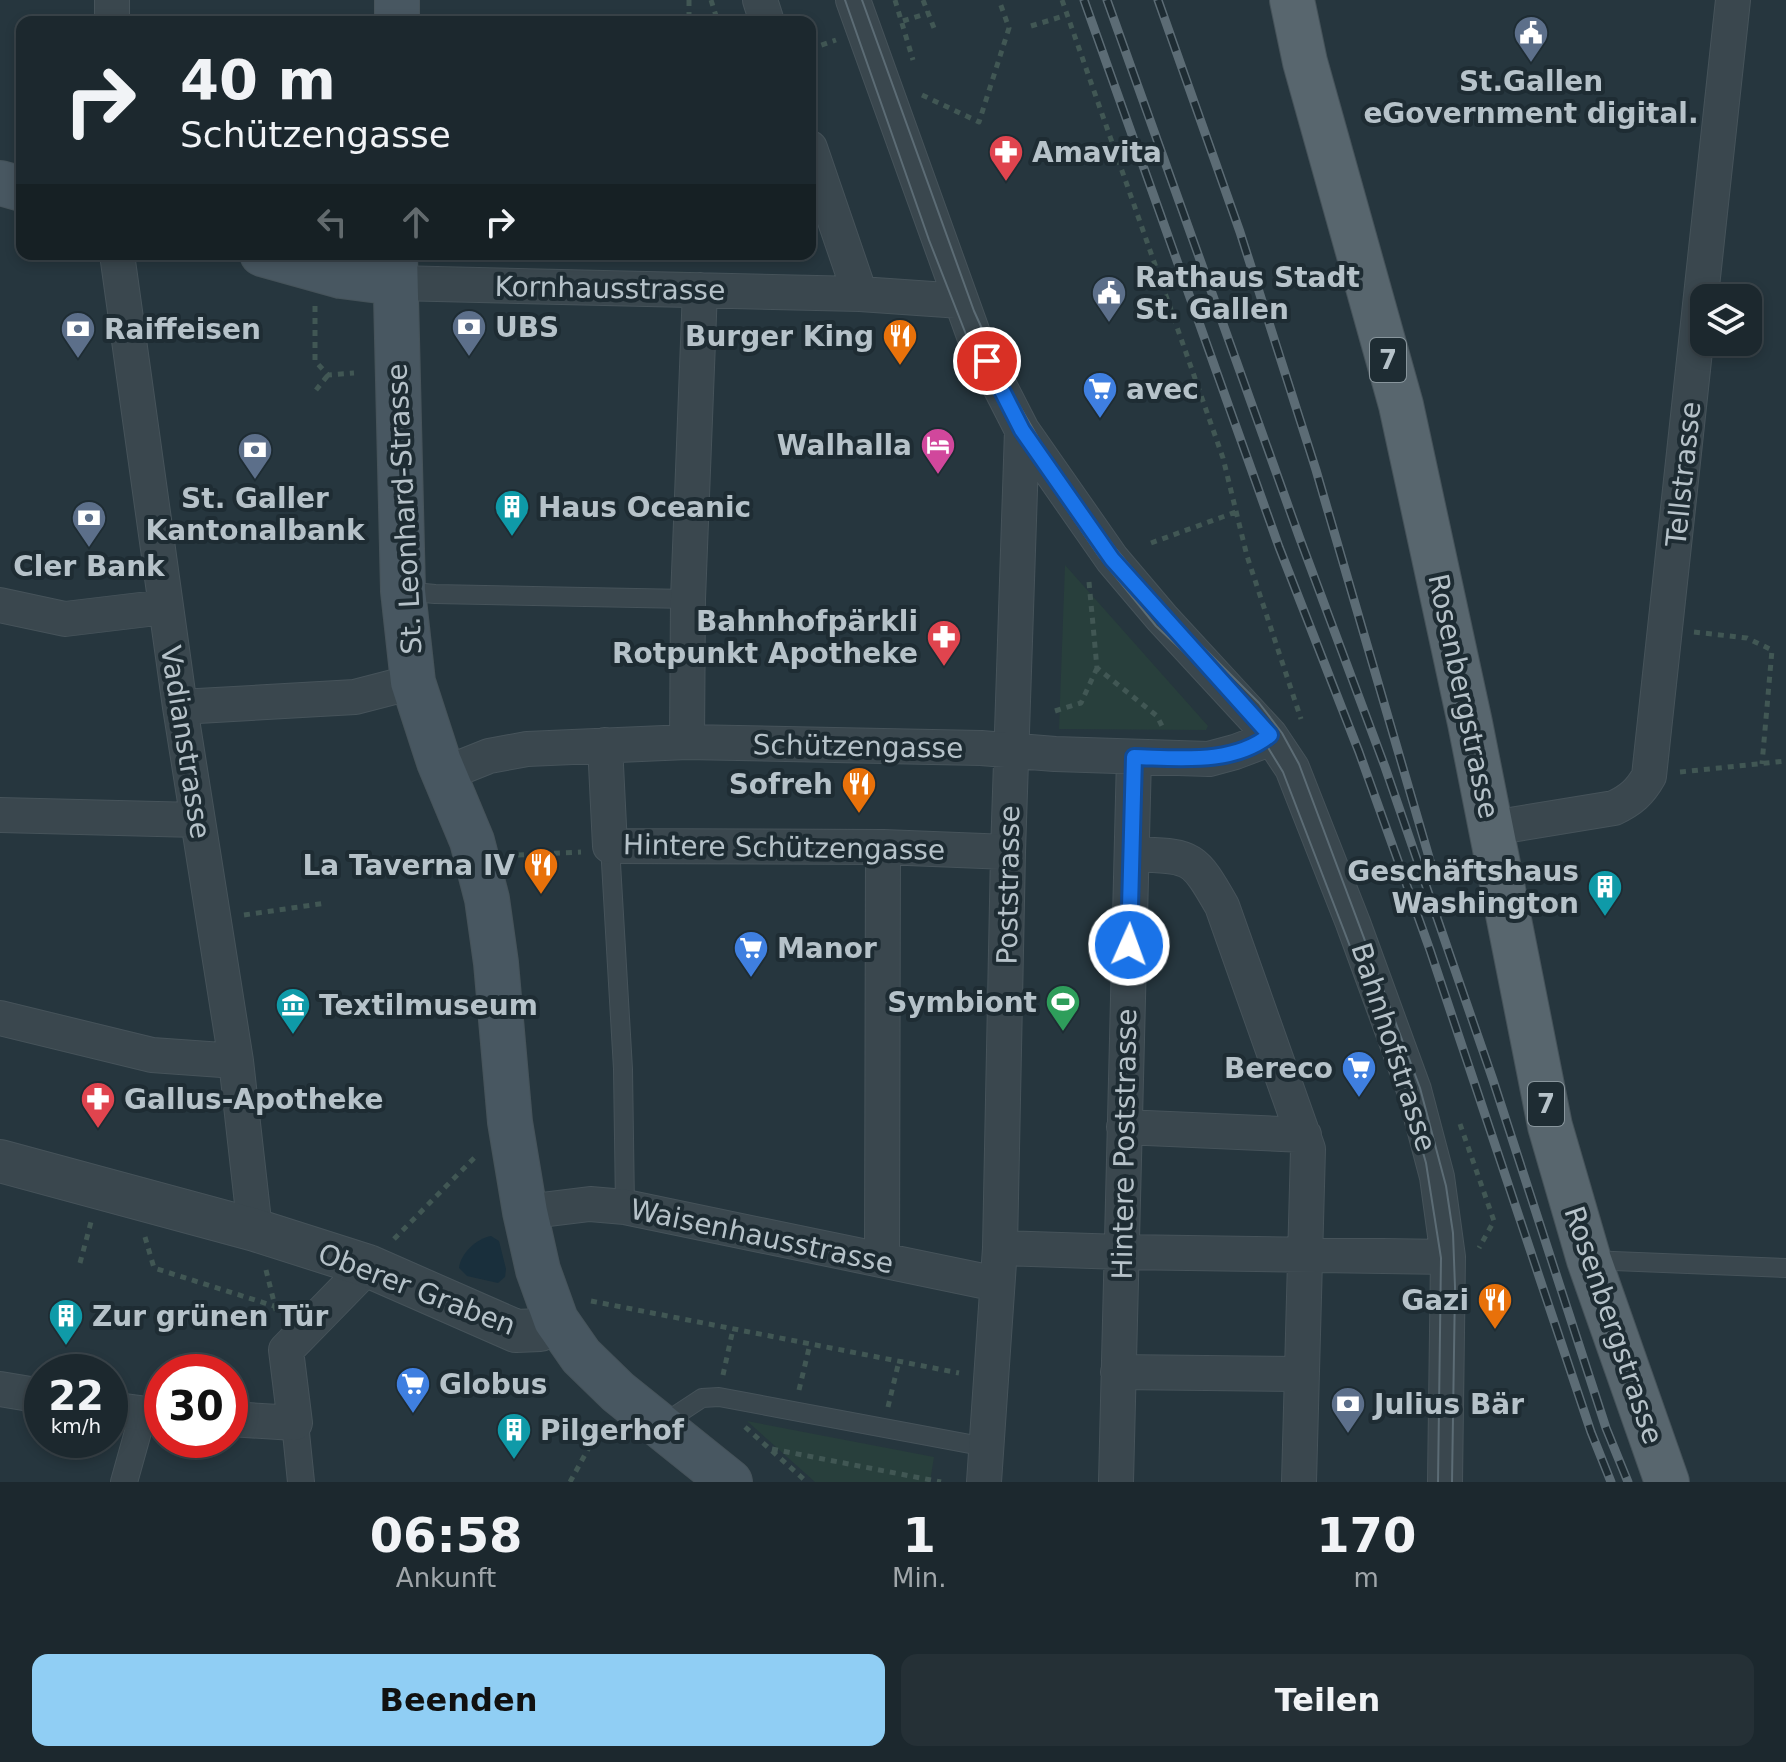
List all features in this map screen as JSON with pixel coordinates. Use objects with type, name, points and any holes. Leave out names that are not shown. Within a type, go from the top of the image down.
[{"type":"main road","name":"Rosenbergstrasse","points":[[1292,0],[1313,92],[1401,405],[1492,828],[1550,1126],[1589,1260],[1667,1482]]},
{"type":"main road","name":"Kornhausstrasse","points":[[284,260],[341,276],[395,269]]},
{"type":"main road","name":"St. Leonhard-Strasse","points":[[395,269],[403,591],[413,682],[444,774],[472,841],[489,910],[510,1122],[538,1270],[574,1311]]},
{"type":"main road","name":"Oberer Graben","points":[[574,1311],[581,1356],[618,1392],[730,1482]]},
{"type":"street","name":"Poststrasse","points":[[853,0],[974,336],[1022,430],[1008,852],[1000,1248],[984,1482]]},
{"type":"street","name":"Tellstrasse","points":[[1492,828],[1614,808],[1631,800],[1649,776],[1733,0]]},
{"type":"street","points":[[816,166],[860,294]]},
{"type":"street","name":"Vadianstrasse","points":[[118,260],[165,607],[236,1061],[255,1230]]},
{"type":"street","name":"Kornhausstrasse","points":[[395,269],[700,290],[860,294],[961,301]]},
{"type":"street","points":[[687,742],[688,599],[700,290]]},
{"type":"street","name":"Bahnhofstrasse","points":[[1022,430],[1112,559],[1270,735],[1292,768],[1414,1090],[1437,1177],[1464,1253],[1445,1482]]},
{"type":"street","points":[[0,605],[65,619],[165,607]]},
{"type":"street","points":[[180,707],[355,697],[413,682]]},
{"type":"street","name":"Schützengasse","points":[[444,774],[499,754],[527,749],[605,745],[687,742],[1011,750],[1209,759],[1235,752],[1270,735]]},
{"type":"street","name":"Hintere Schützengasse","points":[[605,745],[610,846],[883,847],[1008,852]]},
{"type":"street","name":"Hintere Poststrasse","points":[[1116,1482],[1134,757]]},
{"type":"street","points":[[0,815],[197,820]]},
{"type":"street","points":[[882,1260],[883,847]]},
{"type":"street","points":[[1132,854],[1178,857],[1202,871],[1222,906],[1308,1149],[1299,1482]]},
{"type":"street","points":[[0,1018],[152,1055],[236,1061]]},
{"type":"street","points":[[1124,1127],[1304,1135]]},
{"type":"street","name":"Oberer Graben","points":[[0,1161],[255,1230],[368,1266],[516,1331],[540,1330],[574,1311]]},
{"type":"street","name":"Waisenhausstrasse","points":[[525,1212],[590,1204],[625,1207],[997,1284]]},
{"type":"street","points":[[1000,1248],[1306,1256],[1464,1253]]},
{"type":"street","points":[[301,1482],[286,1350],[368,1266]]},
{"type":"street","points":[[1118,1372],[1302,1374]]},
{"type":"street","points":[[0,1389],[24,1393]]},
{"type":"street","points":[[124,1482],[138,1413]]},
{"type":"street","points":[[248,1420],[295,1423]]},
{"type":"lane","points":[[403,591],[688,599]]},
{"type":"lane","points":[[610,846],[623,1069],[625,1207]]},
{"type":"lane","points":[[1589,1260],[1786,1268]]},
{"type":"lane","points":[[661,1425],[710,1397],[986,1447]]},
{"type":"path","points":[[895,0],[903,21]]},
{"type":"path","points":[[923,0],[934,28]]},
{"type":"path","points":[[921,95],[979,122],[1009,28],[999,0]]},
{"type":"path","points":[[1062,0],[1223,458],[1247,556],[1303,724]]},
{"type":"path","points":[[894,22],[928,13]]},
{"type":"path","points":[[1031,26],[1067,15]]},
{"type":"path","points":[[816,47],[836,40]]},
{"type":"path","points":[[315,305],[315,361],[328,375]]},
{"type":"path","points":[[316,390],[328,375],[354,373]]},
{"type":"path","points":[[1151,543],[1236,512]]},
{"type":"path","points":[[1055,711],[1081,703],[1097,668],[1089,576]]},
{"type":"path","points":[[1665,629],[1747,638],[1772,650],[1762,764]]},
{"type":"path","points":[[1097,668],[1157,716],[1165,734]]},
{"type":"path","points":[[1666,774],[1786,761]]},
{"type":"path","points":[[518,855],[576,852]]},
{"type":"path","points":[[249,914],[326,903]]},
{"type":"path","points":[[368,1266],[510,1122]]},
{"type":"path","points":[[1459,1122],[1494,1221],[1464,1253]]},
{"type":"path","points":[[80,1263],[91,1220]]},
{"type":"path","points":[[143,1230],[154,1268],[275,1306]]},
{"type":"path","points":[[255,1230],[286,1350]]},
{"type":"path","points":[[574,1311],[733,1329],[960,1373]]},
{"type":"path","points":[[733,1329],[710,1397],[807,1482]]},
{"type":"path","points":[[794,1411],[810,1344]]},
{"type":"path","points":[[884,1428],[899,1361]]},
{"type":"path","points":[[570,1482],[593,1440],[588,1416],[594,1406]]},
{"type":"path","points":[[772,1449],[941,1482]]},
{"type":"green space","points":[[1065,565],[1208,726],[1206,730],[1059,729]]},
{"type":"green space","points":[[747,1421],[934,1457],[930,1482],[815,1482]]},
{"type":"water","points":[[491,1236],[499,1241],[506,1269],[505,1277],[498,1283],[467,1276],[459,1268],[462,1257],[470,1248]]},
{"type":"tram line","points":[[845,0],[929,240],[967,337],[1021,442],[1098,555],[1156,626],[1205,672],[1264,741],[1283,772],[1406,1092],[1426,1163],[1441,1258],[1438,1482]]},
{"type":"tram line","points":[[862,0],[974,311],[1008,386],[1051,460],[1115,548],[1169,613],[1259,703],[1282,733],[1299,764],[1420,1088],[1446,1186],[1453,1233],[1455,1287],[1452,1482]]},
{"type":"railway","points":[[1084,0],[1279,547],[1359,752],[1430,950],[1591,1432],[1611,1482]]},
{"type":"railway","points":[[1107,0],[1385,767],[1493,1080],[1606,1428],[1628,1482]]},
{"type":"railway","points":[[1158,0],[1240,232],[1316,470],[1431,864]]},
{"type":"place","name":"St.Gallen eGovernment digital.","points":[[1531,64]]},
{"type":"place","name":"Amavita","points":[[1006,183]]},
{"type":"place","name":"Rathaus Stadt St. Gallen","points":[[1109,324]]},
{"type":"place","name":"UBS","points":[[469,358]]},
{"type":"place","name":"Raiffeisen","points":[[78,360]]},
{"type":"place","name":"Burger King","points":[[900,367]]},
{"type":"place","name":"avec","points":[[1100,420]]},
{"type":"place","name":"Walhalla","points":[[938,476]]},
{"type":"place","name":"St. Galler Kantonalbank","points":[[255,481]]},
{"type":"place","name":"Haus Oceanic","points":[[512,538]]},
{"type":"place","name":"Cler Bank","points":[[89,549]]},
{"type":"place","name":"Bahnhofpärkli Rotpunkt Apotheke","points":[[944,668]]},
{"type":"place","name":"Sofreh","points":[[859,815]]},
{"type":"place","name":"La Taverna IV","points":[[541,896]]},
{"type":"place","name":"Geschäftshaus Washington","points":[[1605,918]]},
{"type":"place","name":"Manor","points":[[751,979]]},
{"type":"place","name":"Symbiont","points":[[1063,1033]]},
{"type":"place","name":"Textilmuseum","points":[[293,1036]]},
{"type":"place","name":"Bereco","points":[[1359,1099]]},
{"type":"place","name":"Gallus-Apotheke","points":[[98,1130]]},
{"type":"place","name":"Gazi","points":[[1495,1331]]},
{"type":"place","name":"Zur grünen Tür","points":[[66,1347]]},
{"type":"place","name":"Globus","points":[[413,1415]]},
{"type":"place","name":"Julius Bär","points":[[1348,1435]]},
{"type":"place","name":"Pilgerhof","points":[[514,1461]]},
{"type":"route","points":[[987,361],[1022,430],[1070,503],[1112,559],[1270,735],[1264,741],[1209,759],[1134,757],[1129,945]]}]
